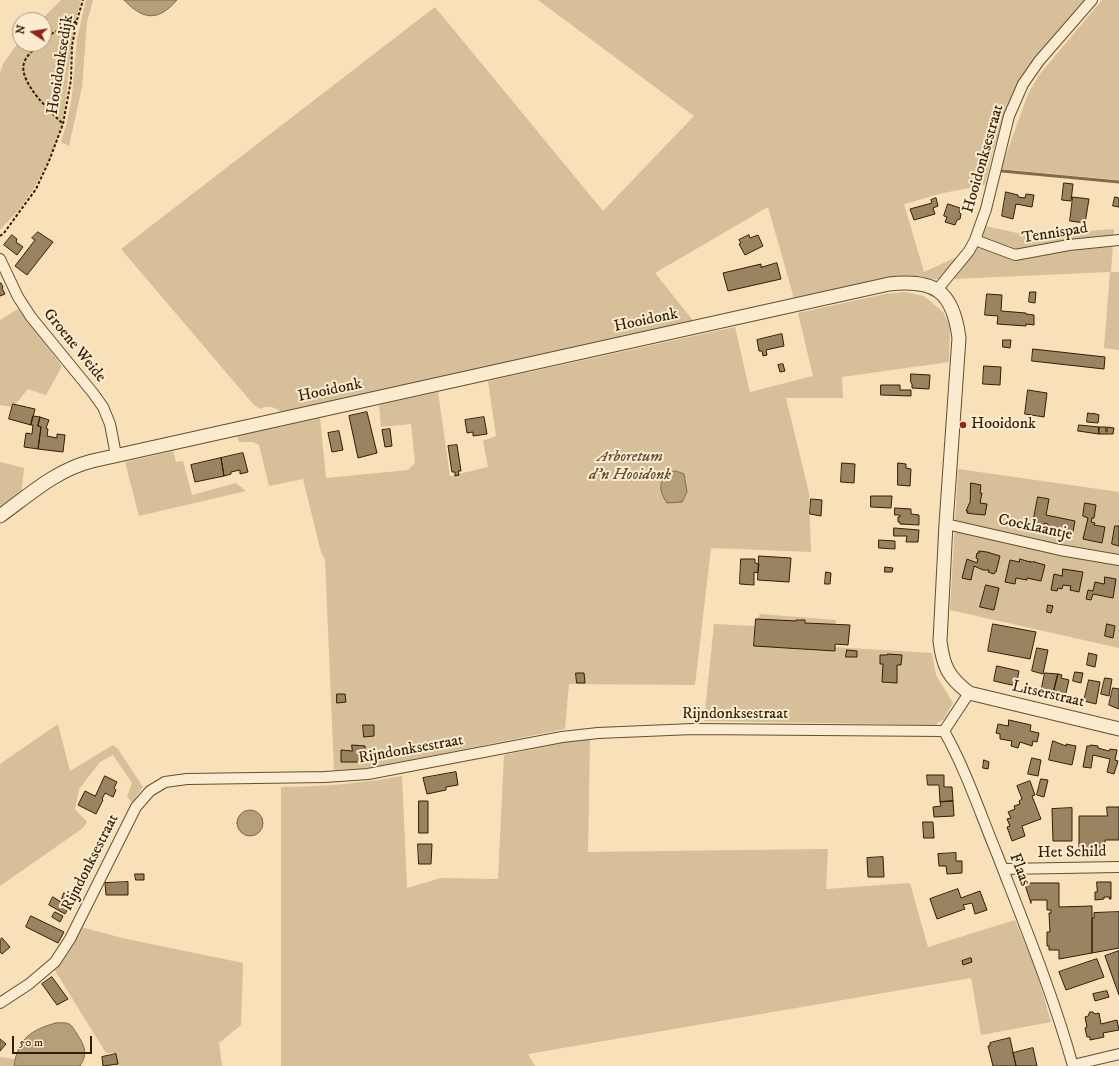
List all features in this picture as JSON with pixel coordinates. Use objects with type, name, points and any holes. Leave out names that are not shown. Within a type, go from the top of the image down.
[{"type":"street","name":"Hooidonksestraat","points":[[937,290],[969,251],[975,240],[986,209],[1009,116],[1023,84],[1039,61],[1092,0]]},
{"type":"street","name":"Tennispad","points":[[975,240],[1015,255],[1069,245],[1119,240]]},
{"type":"street","name":"Groene Weide","points":[[0,259],[18,297],[31,317],[94,393],[103,407],[110,424],[116,455]]},
{"type":"street","name":"Hooidonk","points":[[0,516],[52,478],[79,464],[889,284],[918,283],[932,286],[942,294],[952,307],[957,321],[959,338],[946,524],[940,641],[942,657],[948,672],[957,684],[969,693]]},
{"type":"street","name":"Cocklaantje","points":[[946,524],[1060,550],[1119,560]]},
{"type":"street","name":"Litserstraat","points":[[969,693],[1119,729]]},
{"type":"street","points":[[944,732],[969,693]]},
{"type":"street","name":"Rijndonksestraat","points":[[0,1003],[29,984],[55,962],[70,939],[136,807],[150,791],[165,782],[187,779],[325,778],[368,774],[562,737],[598,733],[693,729],[944,732]]},
{"type":"street","name":"Flaas","points":[[944,732],[957,753],[1003,870],[1050,993],[1073,1065]]},
{"type":"street","name":"Het Schild","points":[[1003,870],[1119,867]]},
{"type":"street","points":[[1073,1065],[1119,1054]]},
{"type":"path","name":"Hooidonksedijk","points":[[0,236],[4,233],[36,189],[64,124],[71,80],[72,46],[83,0]]},
{"type":"path","points":[[52,33],[77,20]]},
{"type":"path","points":[[30,52],[24,64],[24,73],[29,85],[44,106],[64,124]]},
{"type":"green space","points":[[61,0],[81,0],[74,28],[62,125],[49,159],[38,181],[20,208],[0,230],[0,73],[3,64],[12,51],[52,52],[52,12],[49,12]]},
{"type":"green space","points":[[86,0],[93,0],[87,22],[82,87],[69,146],[61,142],[72,96],[77,39]]},
{"type":"green space","points":[[538,0],[1086,0],[1025,72],[1007,108],[992,155],[985,185],[943,193],[904,204],[924,272],[959,256],[946,273],[938,279],[927,280],[914,276],[902,276],[795,302],[768,207],[655,273],[695,323],[281,412],[271,407],[260,409],[253,404],[121,249],[435,7],[603,211],[694,116]]},
{"type":"green space","points":[[1102,0],[1119,0],[1119,180],[1001,169],[1028,94],[1039,75]]},
{"type":"green space","points":[[985,226],[1017,233],[1038,235],[1114,229],[1111,272],[1119,272],[1119,350],[1104,348],[1110,272],[954,279],[975,249]]},
{"type":"green space","name":"Arboretum d'n Hooidonk","points":[[906,292],[924,296],[943,312],[950,329],[949,362],[842,377],[843,398],[786,398],[809,493],[811,552],[711,548],[695,685],[569,684],[565,729],[380,766],[362,769],[334,770],[325,559],[321,552],[303,479],[269,486],[259,445],[253,442],[239,442],[237,436],[320,418],[326,478],[408,470],[415,463],[411,424],[381,427],[379,405],[438,392],[450,476],[488,467],[483,441],[496,436],[488,381],[735,327],[750,392],[813,376],[798,313],[885,294]]},
{"type":"green space","points":[[18,309],[62,366],[46,395],[28,389],[13,407],[0,405],[0,320]]},
{"type":"green space","points":[[173,451],[176,462],[183,461],[192,495],[236,483],[246,491],[139,516],[125,462]]},
{"type":"green space","points":[[0,462],[24,468],[21,497],[0,511]]},
{"type":"green space","points":[[958,469],[1119,492],[1119,648],[950,610]]},
{"type":"green space","points":[[760,614],[836,620],[833,647],[932,653],[936,675],[953,703],[944,719],[935,725],[704,721],[714,624],[754,626]]},
{"type":"green space","points":[[58,724],[70,771],[113,745],[118,749],[143,787],[132,803],[127,796],[132,783],[113,755],[100,762],[79,789],[75,809],[87,822],[83,828],[0,886],[0,764]]},
{"type":"green space","points":[[590,739],[588,852],[828,849],[826,889],[910,883],[928,947],[1015,920],[1035,967],[1051,1022],[981,1035],[971,978],[528,1054],[535,1066],[281,1066],[281,787],[342,784],[402,776],[407,888],[441,878],[498,879],[504,755],[571,741]]},
{"type":"green space","points":[[81,927],[122,938],[243,963],[241,1025],[219,1043],[222,1066],[116,1066],[114,1053],[106,1053],[54,969],[67,953]]},
{"type":"green space","points":[[0,1057],[15,1059],[14,1066],[0,1066]]},
{"type":"shaded area","points":[[124,0],[177,0],[163,12],[150,16],[138,12]]},
{"type":"shaded area","points":[[676,471],[684,474],[687,492],[682,502],[667,503],[661,492],[663,477],[666,473]]},
{"type":"shaded area","points":[[250,810],[259,814],[263,823],[259,832],[250,836],[241,832],[237,823],[241,814]]},
{"type":"shaded area","points":[[56,1023],[66,1023],[70,1025],[80,1038],[84,1046],[85,1054],[80,1066],[14,1066],[22,1042],[39,1029]]},
{"type":"building","points":[[1064,183],[1073,184],[1071,201],[1062,200]]},
{"type":"building","points":[[1006,192],[1025,198],[1026,194],[1034,195],[1032,207],[1016,204],[1013,219],[1002,216]]},
{"type":"building","points":[[1073,197],[1089,199],[1085,223],[1070,221]]},
{"type":"building","points":[[1115,197],[1119,198],[1119,207],[1113,206]]},
{"type":"building","points":[[936,198],[938,206],[933,208],[935,214],[914,220],[910,209],[932,203],[931,200]]},
{"type":"building","points":[[948,204],[960,208],[960,219],[957,220],[955,225],[945,222],[947,217],[944,216]]},
{"type":"building","points":[[38,232],[53,242],[27,275],[15,266],[35,240],[32,238]]},
{"type":"building","points":[[12,235],[17,239],[16,242],[23,247],[17,255],[4,245]]},
{"type":"building","points":[[749,235],[750,238],[758,235],[763,246],[745,255],[739,244],[741,243],[739,240]]},
{"type":"building","points":[[777,263],[781,279],[728,291],[723,273],[761,264],[761,267]]},
{"type":"building","points":[[0,283],[5,294],[0,296]]},
{"type":"building","points":[[1030,292],[1036,292],[1035,303],[1029,302]]},
{"type":"building","points":[[987,294],[1002,295],[1001,311],[1034,315],[1034,325],[1026,324],[1026,326],[997,324],[998,316],[985,315]]},
{"type":"building","points":[[782,334],[784,346],[766,350],[767,355],[763,356],[762,351],[759,351],[757,340]]},
{"type":"building","points":[[1003,340],[1011,340],[1010,348],[1003,347]]},
{"type":"building","points":[[1033,349],[1105,357],[1104,369],[1032,361]]},
{"type":"building","points":[[783,364],[785,371],[780,372],[778,365]]},
{"type":"building","points":[[984,366],[1001,367],[1000,385],[983,384]]},
{"type":"building","points":[[911,374],[930,375],[929,389],[912,388]]},
{"type":"building","points":[[881,385],[900,385],[900,390],[911,390],[911,396],[881,395]]},
{"type":"building","points":[[1028,390],[1047,393],[1044,417],[1025,414]]},
{"type":"building","points":[[13,404],[35,409],[31,425],[9,419]]},
{"type":"building","points":[[367,412],[377,453],[358,458],[349,416]]},
{"type":"building","points":[[1088,413],[1099,415],[1098,423],[1087,422]]},
{"type":"building","points":[[33,416],[40,417],[38,426],[41,427],[38,449],[24,447],[26,433],[32,434],[33,425],[31,425]]},
{"type":"building","points":[[40,417],[49,420],[46,428],[48,429],[47,436],[57,438],[57,434],[65,435],[63,452],[38,449],[41,427],[38,426]]},
{"type":"building","points":[[484,417],[487,434],[473,436],[473,432],[467,433],[465,420]]},
{"type":"building","points":[[1079,425],[1099,427],[1099,434],[1078,431]]},
{"type":"building","points":[[1099,427],[1106,427],[1106,432],[1107,427],[1114,428],[1113,434],[1099,434]]},
{"type":"building","points":[[390,429],[392,446],[385,447],[382,430]]},
{"type":"building","points":[[339,431],[343,450],[332,452],[328,433]]},
{"type":"building","points":[[457,445],[461,471],[458,471],[459,475],[455,476],[455,472],[452,472],[448,446]]},
{"type":"building","points":[[243,453],[248,472],[240,474],[240,470],[231,472],[231,474],[224,476],[221,458]]},
{"type":"building","points":[[221,458],[224,476],[195,482],[191,465]]},
{"type":"building","points":[[842,463],[855,464],[854,483],[841,482]]},
{"type":"building","points":[[898,463],[906,464],[906,468],[911,469],[910,486],[898,485]]},
{"type":"building","points":[[971,483],[981,485],[980,493],[982,493],[980,503],[987,504],[985,515],[967,513],[968,511],[966,511],[970,502]]},
{"type":"building","points":[[871,496],[892,496],[891,508],[871,507]]},
{"type":"building","points":[[1038,497],[1049,499],[1046,515],[1075,521],[1072,537],[1046,531],[1048,524],[1044,523],[1044,526],[1033,523]]},
{"type":"building","points":[[811,499],[822,500],[821,516],[810,514]]},
{"type":"building","points":[[1085,503],[1096,505],[1094,518],[1092,518],[1091,522],[1095,523],[1094,525],[1105,527],[1102,543],[1083,539],[1088,518],[1083,516]]},
{"type":"building","points":[[895,508],[911,509],[911,514],[919,515],[919,525],[900,524],[900,522],[898,522],[898,517],[900,517],[900,515],[895,515]]},
{"type":"building","points":[[1115,526],[1119,526],[1119,546],[1112,544]]},
{"type":"building","points":[[894,528],[919,530],[918,542],[906,542],[907,536],[894,536]]},
{"type":"building","points":[[879,540],[895,541],[895,549],[879,548]]},
{"type":"building","points":[[979,551],[1000,556],[996,572],[994,574],[988,572],[989,570],[983,570],[974,566],[971,580],[962,578],[967,559],[977,563],[978,559],[976,558]]},
{"type":"building","points":[[759,556],[791,558],[789,582],[758,580]]},
{"type":"building","points":[[741,559],[755,559],[755,563],[759,564],[758,573],[754,572],[754,585],[740,584]]},
{"type":"building","points":[[1020,559],[1030,562],[1034,561],[1045,565],[1041,581],[1027,578],[1027,580],[1016,578],[1015,584],[1005,582],[1010,560],[1019,562]]},
{"type":"building","points":[[885,567],[893,568],[892,572],[885,572]]},
{"type":"building","points":[[1063,569],[1083,572],[1079,592],[1070,590],[1071,586],[1063,585],[1062,589],[1058,588],[1057,591],[1051,590],[1054,574],[1062,576]]},
{"type":"building","points":[[826,572],[831,573],[830,584],[825,584]]},
{"type":"building","points":[[1105,577],[1116,579],[1113,598],[1093,594],[1091,600],[1086,599],[1088,590],[1093,591],[1095,582],[1104,584]]},
{"type":"building","points":[[986,585],[999,588],[994,610],[980,607]]},
{"type":"building","points":[[1048,605],[1053,606],[1051,613],[1047,612]]},
{"type":"building","points":[[756,619],[805,620],[805,623],[850,625],[848,645],[835,644],[835,651],[754,646]]},
{"type":"building","points":[[993,624],[1036,632],[1030,659],[988,651]]},
{"type":"building","points":[[1107,624],[1115,626],[1113,638],[1105,636]]},
{"type":"building","points":[[1037,648],[1048,650],[1043,674],[1032,671]]},
{"type":"building","points":[[847,650],[857,651],[857,657],[846,657]]},
{"type":"building","points":[[1089,653],[1097,655],[1095,667],[1087,665]]},
{"type":"building","points":[[880,655],[902,655],[901,665],[897,665],[897,683],[882,682],[883,664],[880,664]]},
{"type":"building","points":[[997,666],[1019,671],[1016,686],[994,681]]},
{"type":"building","points":[[1075,672],[1083,673],[1081,683],[1073,681]]},
{"type":"building","points":[[576,673],[584,673],[585,683],[577,683]]},
{"type":"building","points":[[1045,673],[1058,674],[1053,694],[1041,692]]},
{"type":"building","points":[[1058,674],[1062,675],[1061,678],[1069,680],[1065,697],[1053,694]]},
{"type":"building","points":[[1105,678],[1112,679],[1109,696],[1101,694]]},
{"type":"building","points":[[1089,680],[1100,682],[1096,704],[1084,701]]},
{"type":"building","points":[[1113,688],[1119,689],[1119,709],[1109,705]]},
{"type":"building","points":[[337,694],[345,694],[346,702],[337,703]]},
{"type":"building","points":[[1009,720],[1031,725],[1030,731],[1039,733],[1037,742],[1033,741],[1032,746],[1020,742],[1018,748],[1011,746],[1012,741],[1000,739],[1000,734],[996,733],[998,724],[1008,726]]},
{"type":"building","points":[[363,725],[374,725],[374,736],[364,737]]},
{"type":"building","points":[[1053,741],[1066,746],[1066,744],[1076,746],[1072,765],[1049,760]]},
{"type":"building","points":[[352,745],[365,746],[365,762],[341,762],[341,750],[352,751]]},
{"type":"building","points":[[1087,746],[1098,746],[1098,748],[1109,751],[1110,749],[1117,750],[1115,760],[1118,761],[1114,774],[1107,772],[1110,759],[1093,755],[1091,768],[1083,767]]},
{"type":"building","points":[[1032,758],[1041,760],[1038,776],[1028,774]]},
{"type":"building","points":[[984,760],[989,762],[988,769],[983,768]]},
{"type":"building","points":[[456,772],[458,785],[446,787],[446,790],[427,794],[423,778]]},
{"type":"building","points":[[927,775],[944,775],[944,787],[952,787],[953,801],[940,802],[939,785],[928,785]]},
{"type":"building","points":[[105,776],[117,782],[114,788],[116,790],[113,797],[105,793],[96,814],[78,805],[85,791],[95,796]]},
{"type":"building","points":[[1041,779],[1048,780],[1044,797],[1037,795]]},
{"type":"building","points":[[1030,781],[1035,795],[1032,796],[1041,819],[1022,826],[1025,836],[1012,841],[1007,827],[1010,826],[1007,819],[1011,818],[1008,812],[1015,809],[1014,806],[1020,804],[1019,801],[1022,799],[1017,786]]},
{"type":"building","points":[[419,801],[428,801],[428,833],[419,833]]},
{"type":"building","points":[[953,801],[954,816],[934,817],[933,807],[941,806],[940,802]]},
{"type":"building","points":[[1107,807],[1119,807],[1119,840],[1105,840],[1105,851],[1088,851],[1079,853],[1079,816],[1107,816]]},
{"type":"building","points":[[1072,808],[1072,841],[1053,841],[1052,809]]},
{"type":"building","points":[[923,822],[933,822],[934,838],[924,838]]},
{"type":"building","points":[[418,844],[432,844],[431,864],[419,864]]},
{"type":"building","points":[[956,853],[956,861],[962,861],[962,873],[947,874],[946,866],[939,866],[938,854]]},
{"type":"building","points":[[883,857],[884,877],[868,877],[867,858]]},
{"type":"building","points":[[135,874],[144,874],[144,880],[136,880]]},
{"type":"building","points":[[128,882],[128,895],[106,895],[105,883]]},
{"type":"building","points":[[1097,882],[1111,882],[1111,899],[1109,899],[1110,897],[1104,897],[1104,899],[1095,900]]},
{"type":"building","points":[[1024,883],[1059,883],[1059,907],[1092,906],[1092,953],[1059,959],[1059,950],[1049,950],[1049,946],[1047,946],[1047,932],[1050,932],[1049,913],[1051,913],[1051,910],[1047,910],[1047,900],[1031,900],[1031,903]]},
{"type":"building","points":[[958,889],[961,898],[980,891],[987,910],[975,914],[972,903],[963,905],[965,909],[937,919],[930,899]]},
{"type":"building","points":[[64,893],[70,896],[67,901],[62,899]]},
{"type":"building","points":[[53,897],[69,907],[65,914],[49,905]]},
{"type":"building","points":[[55,912],[63,916],[60,922],[52,917]]},
{"type":"building","points":[[1119,912],[1119,948],[1092,953],[1092,918],[1094,918],[1094,913]]},
{"type":"building","points":[[31,916],[64,932],[58,943],[26,927]]},
{"type":"building","points":[[2,938],[10,947],[2,954],[0,952],[0,940]]},
{"type":"building","points":[[1119,951],[1119,995],[1105,956]]},
{"type":"building","points":[[971,958],[972,962],[963,965],[962,961]]},
{"type":"building","points":[[1097,959],[1104,977],[1066,990],[1059,972]]},
{"type":"building","points":[[52,977],[68,999],[57,1005],[42,984]]},
{"type":"building","points":[[1107,991],[1109,997],[1095,1001],[1093,994]]},
{"type":"building","points":[[1090,1012],[1095,1014],[1099,1013],[1101,1024],[1117,1020],[1119,1030],[1103,1033],[1104,1037],[1090,1040],[1090,1037],[1087,1037],[1085,1028],[1087,1027],[1085,1017],[1088,1016]]},
{"type":"building","points":[[1010,1038],[1016,1066],[993,1066],[988,1046],[990,1046],[990,1043]]},
{"type":"building","points":[[0,1039],[6,1044],[0,1051]]},
{"type":"building","points":[[1033,1048],[1037,1066],[1016,1066],[1013,1053]]},
{"type":"building","points":[[116,1054],[118,1064],[103,1066],[102,1057]]},
{"type":"waterway","points":[[1002,171],[1119,182]]},
{"type":"place","name":"Hooidonk","points":[[963,425]]}]
